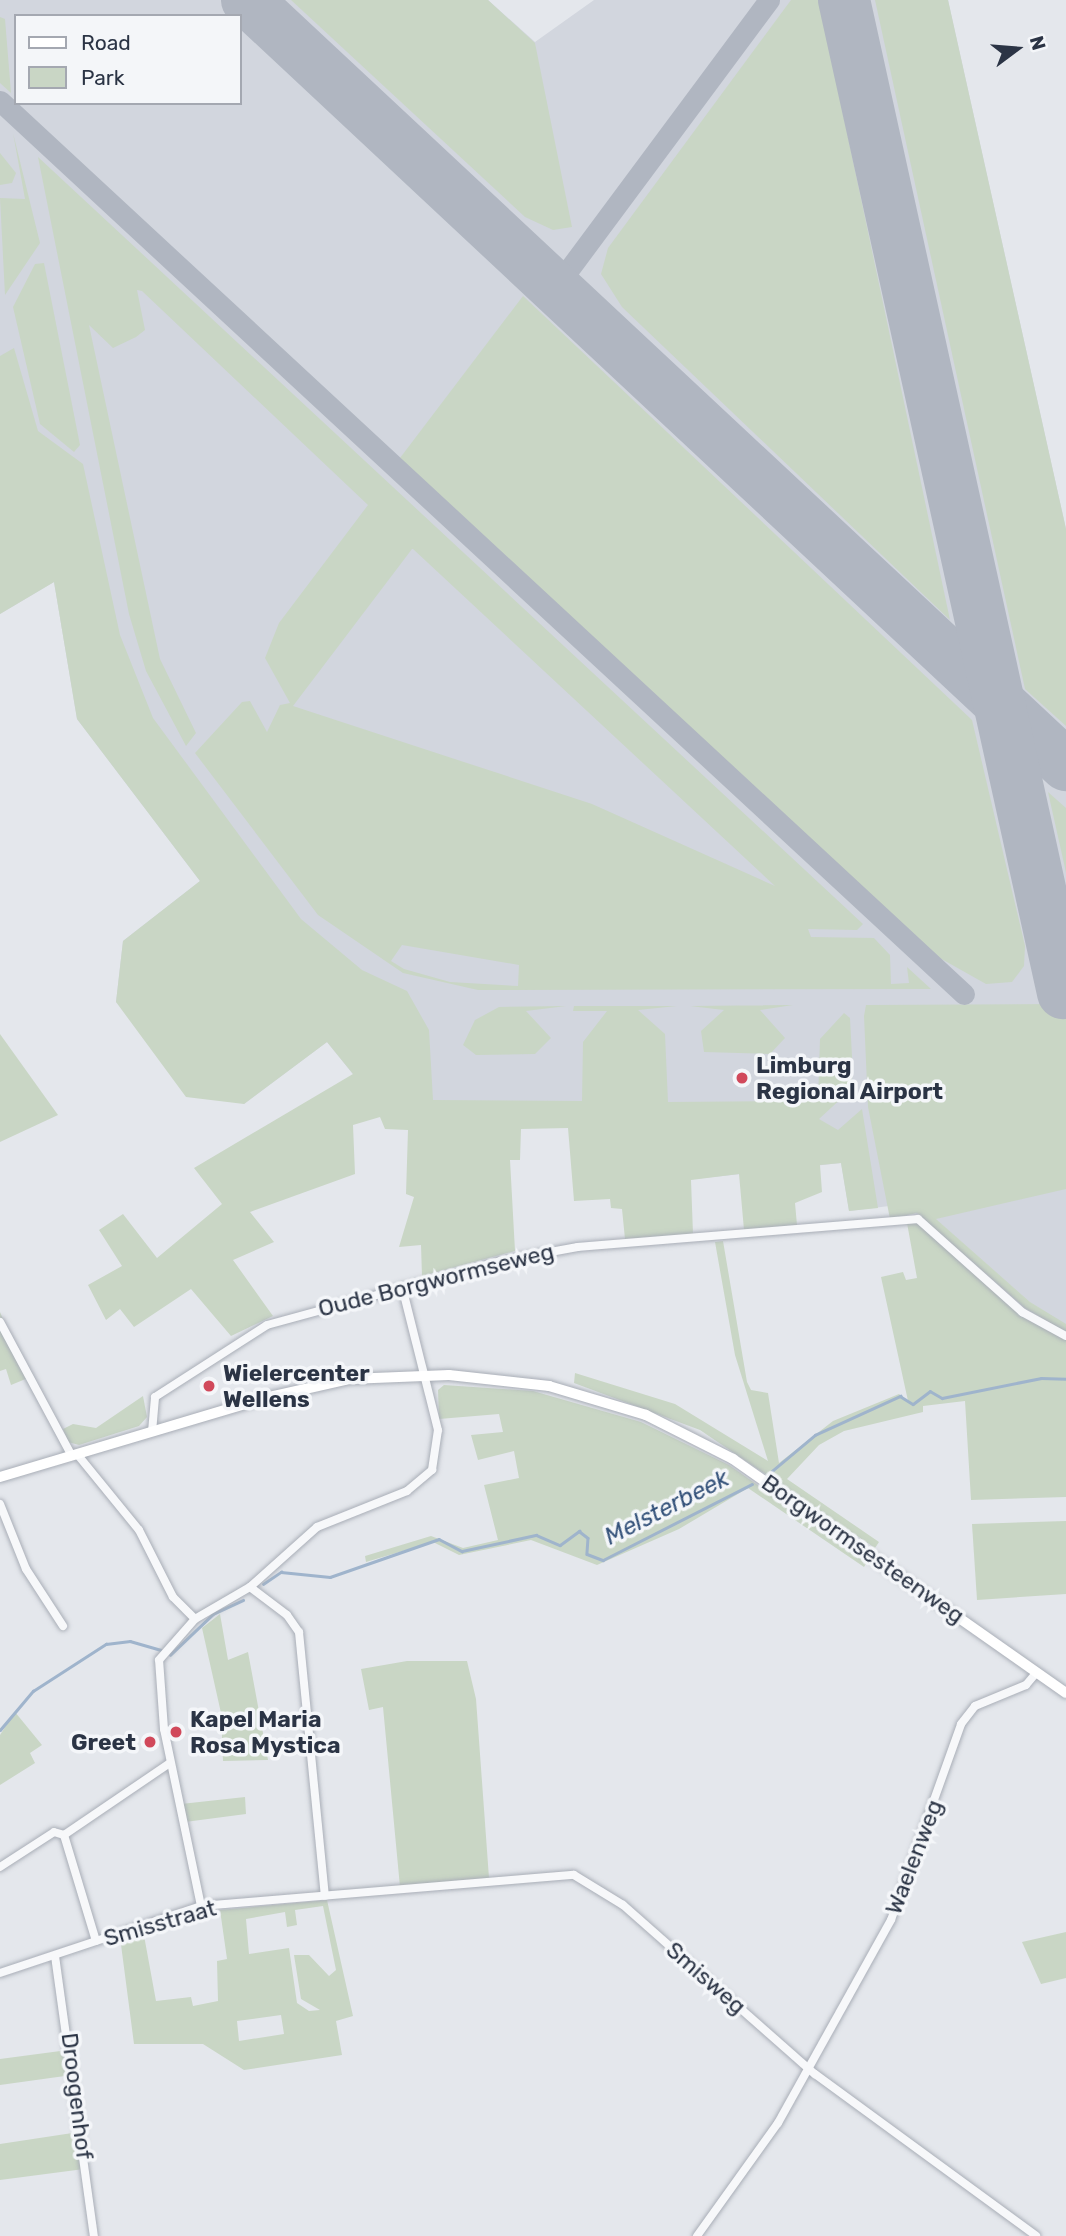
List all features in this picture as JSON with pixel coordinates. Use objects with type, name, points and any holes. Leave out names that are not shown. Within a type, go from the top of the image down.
[{"type":"main road","name":"Borgwormsesteenweg","points":[[0,1477],[319,1384],[422,1374],[549,1386],[679,1429],[763,1478],[1066,1693]]},
{"type":"street","name":"Oude Borgwormseweg","points":[[152,1432],[155,1397],[240,1340],[286,1317],[547,1251],[901,1220],[927,1226],[1022,1312],[1066,1336]]},
{"type":"street","points":[[201,1906],[170,1763],[156,1670],[195,1619],[250,1587],[317,1527],[426,1478],[440,1446],[402,1287]]},
{"type":"street","points":[[0,1322],[74,1455],[139,1530],[173,1597],[195,1619]]},
{"type":"street","points":[[0,1504],[26,1569],[63,1626]]},
{"type":"street","points":[[250,1587],[287,1615],[299,1632],[325,1896]]},
{"type":"street","name":"Waelenweg","points":[[697,2236],[808,2068],[891,1920],[961,1724],[975,1706],[1026,1685],[1037,1672]]},
{"type":"street","points":[[64,1835],[170,1763]]},
{"type":"street","points":[[0,1867],[54,1832],[64,1835]]},
{"type":"street","points":[[64,1835],[96,1941]]},
{"type":"street","name":"Smisweg","points":[[325,1896],[545,1874],[585,1878],[808,2068],[1036,2236]]},
{"type":"street","name":"Smisstraat","points":[[0,1973],[201,1906],[325,1896]]},
{"type":"street","name":"Droogenhof","points":[[55,1956],[94,2236]]},
{"type":"shaded area","name":"Limburg Regional Airport","points":[[0,0],[488,0],[535,42],[594,0],[948,0],[1066,529],[1066,1332],[1025,1308],[905,1204],[849,1211],[841,1163],[685,1180],[682,1127],[423,1123],[365,1089],[327,1042],[244,1104],[116,1002],[123,941],[200,881],[77,719],[54,582],[0,614]]},
{"type":"green space","points":[[291,0],[488,0],[535,43],[572,227],[553,230],[525,217]]},
{"type":"green space","points":[[791,0],[819,0],[950,620],[622,307],[601,274],[608,248]]},
{"type":"green space","points":[[875,0],[948,0],[1066,529],[1066,726],[1025,689]]},
{"type":"green space","points":[[0,17],[5,19],[11,93],[0,83]]},
{"type":"green space","points":[[13,133],[40,243],[5,295],[0,198],[25,199]]},
{"type":"green space","points":[[0,153],[16,173],[12,183],[0,185]]},
{"type":"green space","points":[[38,157],[863,924],[857,930],[808,929],[811,937],[874,938],[890,955],[891,984],[909,983],[907,967],[931,989],[478,990],[403,973],[318,915],[195,753],[242,702],[250,701],[267,732],[280,705],[290,703],[265,658],[279,623],[368,505],[142,291],[137,290],[145,330],[136,337],[113,348],[89,325],[160,659],[196,733],[186,746],[146,671],[129,614]],"holes":[[[413,549],[775,886],[592,804],[293,706]],[[402,945],[519,965],[518,986],[450,982],[404,969],[391,961]]]},
{"type":"green space","points":[[44,263],[80,445],[74,452],[40,424],[13,307],[35,264]]},
{"type":"green space","points":[[523,296],[972,720],[1025,946],[1024,966],[1012,982],[986,984],[938,957],[400,458]]},
{"type":"green space","points":[[14,348],[38,431],[83,464],[120,635],[153,718],[301,919],[362,970],[407,991],[429,1030],[433,1100],[582,1101],[583,1042],[607,1011],[573,1011],[574,1006],[677,1006],[638,1010],[665,1034],[668,1102],[818,1101],[820,1039],[844,1013],[850,1018],[853,1076],[845,1095],[819,1119],[838,1130],[862,1109],[878,1208],[849,1211],[841,1163],[820,1165],[822,1192],[795,1203],[797,1225],[744,1230],[739,1174],[691,1180],[693,1234],[625,1239],[622,1209],[611,1208],[610,1199],[574,1201],[568,1128],[521,1129],[520,1160],[510,1160],[515,1251],[422,1276],[421,1245],[399,1247],[414,1197],[406,1194],[408,1130],[385,1129],[380,1117],[353,1125],[355,1174],[250,1212],[274,1242],[233,1260],[273,1316],[231,1336],[191,1289],[134,1327],[120,1309],[106,1320],[88,1285],[122,1266],[99,1230],[123,1214],[157,1258],[222,1204],[194,1168],[353,1074],[327,1042],[244,1104],[186,1097],[116,1002],[123,941],[200,881],[77,719],[54,582],[0,614],[0,356]]},
{"type":"green space","points":[[1048,792],[1066,808],[1066,873],[1065,868]]},
{"type":"green space","points":[[1066,1004],[1066,1189],[936,1219],[1030,1302],[1066,1324],[1066,1332],[1025,1308],[917,1213],[890,1219],[868,1107],[864,1016],[866,1005]]},
{"type":"green space","points":[[793,1005],[760,1010],[785,1038],[770,1054],[704,1052],[701,1031],[724,1010],[690,1006]]},
{"type":"green space","points":[[566,1006],[526,1011],[551,1038],[535,1054],[476,1055],[463,1045],[475,1020],[499,1007]]},
{"type":"green space","points":[[0,1034],[58,1115],[0,1142]]},
{"type":"green space","points":[[917,1222],[1028,1319],[1066,1339],[1066,1497],[971,1500],[965,1401],[923,1406],[923,1412],[844,1431],[819,1445],[787,1479],[879,1542],[875,1548],[700,1430],[574,1383],[575,1373],[675,1404],[768,1461],[735,1355],[715,1242],[723,1241],[747,1382],[751,1390],[768,1393],[779,1463],[833,1421],[899,1394],[908,1401],[881,1277],[903,1272],[906,1280],[917,1278],[907,1223]]},
{"type":"green space","points":[[0,1312],[28,1378],[11,1385],[6,1369],[0,1371]]},
{"type":"green space","points":[[444,1385],[533,1391],[641,1422],[729,1465],[867,1562],[864,1567],[748,1488],[679,1529],[597,1565],[531,1540],[459,1555],[433,1542],[366,1562],[365,1556],[431,1536],[463,1548],[498,1540],[484,1485],[519,1478],[514,1451],[478,1460],[471,1435],[503,1432],[499,1414],[439,1419],[438,1390]]},
{"type":"green space","points":[[143,1396],[147,1417],[139,1426],[79,1445],[68,1442],[63,1429],[73,1424],[96,1428]]},
{"type":"green space","points":[[1066,1521],[1066,1594],[977,1600],[972,1524]]},
{"type":"green space","points":[[220,1614],[228,1660],[248,1652],[268,1760],[223,1761],[221,1713],[202,1628]]},
{"type":"green space","points":[[407,1661],[467,1661],[476,1699],[489,1878],[400,1887],[383,1707],[369,1710],[361,1669]]},
{"type":"green space","points":[[15,1712],[42,1745],[30,1753],[35,1763],[0,1785],[0,1735]]},
{"type":"green space","points":[[245,1797],[246,1814],[185,1822],[181,1804]]},
{"type":"green space","points":[[327,1900],[353,2016],[336,2021],[342,2055],[244,2070],[203,2044],[134,2044],[120,1937],[143,1930],[156,2001],[191,1997],[193,2006],[218,2001],[217,1961],[227,1959],[220,1910]],"holes":[[[323,1906],[336,1970],[329,1976],[309,1955],[294,1955],[301,1999],[320,2010],[309,2011],[297,2003],[289,1948],[249,1954],[246,1919],[285,1912],[287,1927],[297,1925],[295,1910]],[[281,2015],[284,2034],[239,2041],[237,2021]]]},
{"type":"green space","points":[[1066,1932],[1066,1978],[1041,1984],[1022,1942]]},
{"type":"green space","points":[[68,2050],[72,2075],[0,2085],[0,2059]]},
{"type":"green space","points":[[79,2132],[84,2169],[0,2180],[0,2144]]},
{"type":"waterway","name":"Melsterbeek","points":[[772,1471],[815,1435],[900,1396],[913,1404],[930,1391],[942,1398],[1041,1378],[1066,1379]]},
{"type":"waterway","name":"Melsterbeek","points":[[263,1584],[281,1572],[330,1577],[439,1539],[462,1551],[536,1535],[560,1545],[579,1531],[588,1538],[587,1554],[603,1560],[752,1484]]},
{"type":"waterway","name":"Melsterbeek","points":[[170,1655],[213,1614],[243,1600]]},
{"type":"waterway","name":"Melsterbeek","points":[[0,1730],[33,1691],[106,1644],[130,1641],[161,1650]]},
{"type":"taxiway","points":[[555,288],[769,0]]},
{"type":"taxiway","points":[[0,101],[964,994]]},
{"type":"runway","points":[[247,0],[1066,765]]},
{"type":"runway","points":[[844,0],[1063,993]]},
{"type":"place","name":"Limburg Regional Airport","points":[[742,1078]]},
{"type":"place","name":"Wielercenter Wellens","points":[[209,1386]]},
{"type":"place","name":"Kapel Maria Rosa Mystica","points":[[176,1732]]},
{"type":"place","name":"Greet","points":[[150,1742]]}]
